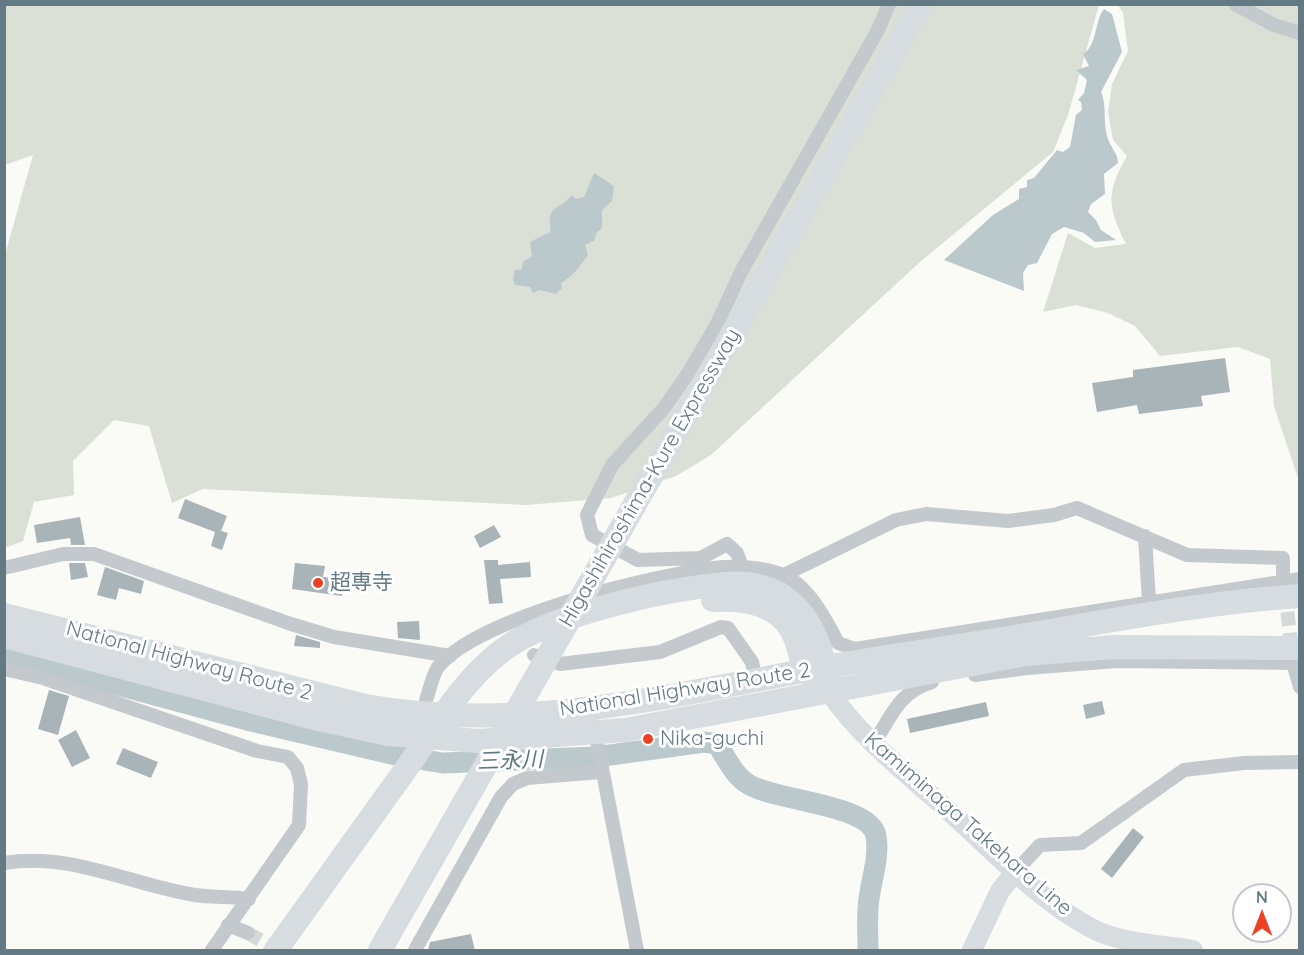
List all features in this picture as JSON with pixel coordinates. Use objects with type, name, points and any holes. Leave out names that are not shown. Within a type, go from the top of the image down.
[{"type":"highway","name":"Higashihiroshima-Kure Expressway","points":[[380,951],[921,4]]},
{"type":"highway","points":[[276,951],[499,652],[555,621],[631,601],[716,585],[755,584],[775,591],[790,601],[812,627],[819,676]]},
{"type":"highway","name":"National Highway Route 2","points":[[593,721],[626,730],[912,648],[1188,608],[1299,596]]},
{"type":"highway","name":"National Highway Route 2","points":[[4,615],[328,698],[478,741],[593,721],[756,681],[1072,650],[1161,646],[1297,658]]},
{"type":"highway","name":"National Highway Route 2","points":[[4,636],[314,718],[388,734],[422,726]]},
{"type":"highway","points":[[293,951],[405,780]]},
{"type":"main road","name":"Kamiminaga Takehara Line","points":[[819,676],[845,715],[1016,871],[1057,905],[1098,931],[1193,951]]},
{"type":"main road","points":[[972,951],[1000,891],[1016,871]]},
{"type":"street","points":[[742,567],[737,553],[727,544],[717,547],[701,558],[638,560],[592,535],[587,515],[612,465],[664,408],[716,326],[742,270],[878,30],[889,4]]},
{"type":"street","points":[[1235,4],[1274,25],[1299,33]]},
{"type":"street","points":[[784,575],[896,520],[926,514],[1008,521],[1054,515],[1077,508],[1187,555],[1283,558],[1283,573]]},
{"type":"street","points":[[1145,536],[1149,601]]},
{"type":"street","points":[[4,567],[63,554],[94,554],[324,634],[450,656]]},
{"type":"street","points":[[422,726],[437,669],[450,656],[494,630],[541,610],[674,575],[742,567],[784,575],[816,603],[838,644],[855,649],[912,648],[1149,601],[1299,579]]},
{"type":"street","points":[[534,655],[560,664],[660,652],[721,627],[729,628],[752,662],[756,681]]},
{"type":"street","points":[[494,630],[507,639]]},
{"type":"street","points":[[874,742],[904,695],[915,687],[934,681],[1027,668],[1117,661],[1297,658],[1299,687]]},
{"type":"street","points":[[4,669],[43,678],[257,751],[288,757],[297,768],[301,784],[299,825],[212,951]]},
{"type":"street","points":[[593,721],[601,772],[638,951]]},
{"type":"street","points":[[1016,871],[1040,845],[1081,843],[1184,770],[1244,763],[1299,762]]},
{"type":"street","points":[[415,951],[501,797],[513,784],[527,778],[601,772]]},
{"type":"street","points":[[4,863],[24,860],[59,861],[190,895],[249,898]]},
{"type":"street","points":[[228,925],[248,933]]},
{"type":"shaded area","points":[[5,5],[1099,5],[1068,115],[1053,152],[920,262],[711,455],[676,476],[611,498],[526,505],[203,489],[172,503],[149,426],[114,420],[73,461],[74,495],[34,502],[23,541],[5,548],[5,255],[33,155],[5,165]]},
{"type":"shaded area","points":[[1118,5],[1299,5],[1299,481],[1274,406],[1270,359],[1238,347],[1160,356],[1135,326],[1108,313],[1076,305],[1043,312],[1068,233],[1095,248],[1126,244],[1115,219],[1111,200],[1115,180],[1127,156],[1113,140],[1108,112],[1112,84],[1128,51],[1123,13]]},
{"type":"shaded area","points":[[1104,9],[1112,14],[1122,52],[1101,92],[1107,136],[1118,163],[1104,174],[1105,194],[1091,204],[1088,212],[1096,220],[1101,230],[1116,240],[1095,242],[1084,233],[1064,227],[1052,234],[1037,263],[1028,265],[1023,273],[1024,291],[944,260],[993,215],[1019,199],[1019,189],[1027,187],[1027,180],[1034,178],[1057,150],[1063,152],[1070,147],[1076,115],[1082,110],[1081,102],[1078,100],[1084,93],[1087,80],[1076,70],[1089,66],[1083,54],[1094,39]]},
{"type":"shaded area","points":[[594,173],[614,186],[612,201],[602,210],[602,228],[597,232],[594,241],[585,245],[588,255],[573,274],[561,283],[562,288],[556,294],[540,290],[533,293],[530,287],[515,285],[513,279],[515,270],[522,269],[523,262],[532,256],[530,242],[550,232],[551,213],[571,195],[576,199],[584,197]]},
{"type":"building","points":[[1225,358],[1230,392],[1201,396],[1203,406],[1139,414],[1137,405],[1097,412],[1092,383],[1133,377],[1133,370]]},
{"type":"building","points":[[185,499],[227,516],[221,531],[228,533],[222,550],[211,546],[215,532],[178,518]]},
{"type":"building","points":[[80,517],[85,545],[71,545],[70,538],[37,543],[34,525]]},
{"type":"building","points":[[494,525],[501,537],[480,548],[474,536]]},
{"type":"building","points":[[484,560],[498,560],[498,565],[530,562],[531,577],[500,579],[503,603],[489,604]]},
{"type":"building","points":[[69,563],[85,563],[88,577],[71,580]]},
{"type":"building","name":"超専寺","points":[[295,563],[325,566],[323,577],[344,579],[342,596],[292,589]]},
{"type":"building","points":[[105,567],[144,581],[141,594],[119,588],[116,600],[97,595]]},
{"type":"building","points":[[419,621],[420,640],[398,638],[397,622]]},
{"type":"building","points":[[296,635],[320,642],[320,648],[294,646]]},
{"type":"building","points":[[49,690],[69,696],[58,735],[38,729]]},
{"type":"building","points":[[1102,701],[1105,714],[1086,719],[1083,705]]},
{"type":"building","points":[[986,702],[989,716],[910,733],[907,719]]},
{"type":"building","points":[[76,730],[90,758],[72,767],[58,740]]},
{"type":"building","points":[[123,748],[158,762],[151,778],[116,764]]},
{"type":"building","points":[[1133,828],[1144,837],[1112,878],[1101,869]]},
{"type":"building","points":[[471,934],[475,951],[428,951],[430,942]]},
{"type":"waterway","name":"三永川","points":[[4,654],[251,721],[400,756],[443,763],[596,757],[704,742],[717,744],[734,771],[748,784],[778,795],[840,810],[870,825],[876,836],[877,845],[868,909],[868,950]]},
{"type":"tunnel","points":[[1285,591],[1292,652]]},
{"type":"tunnel","points":[[248,933],[277,950]]},
{"type":"place","name":"超専寺","points":[[318,583]]},
{"type":"place","name":"Nika-guchi","points":[[648,739]]}]
